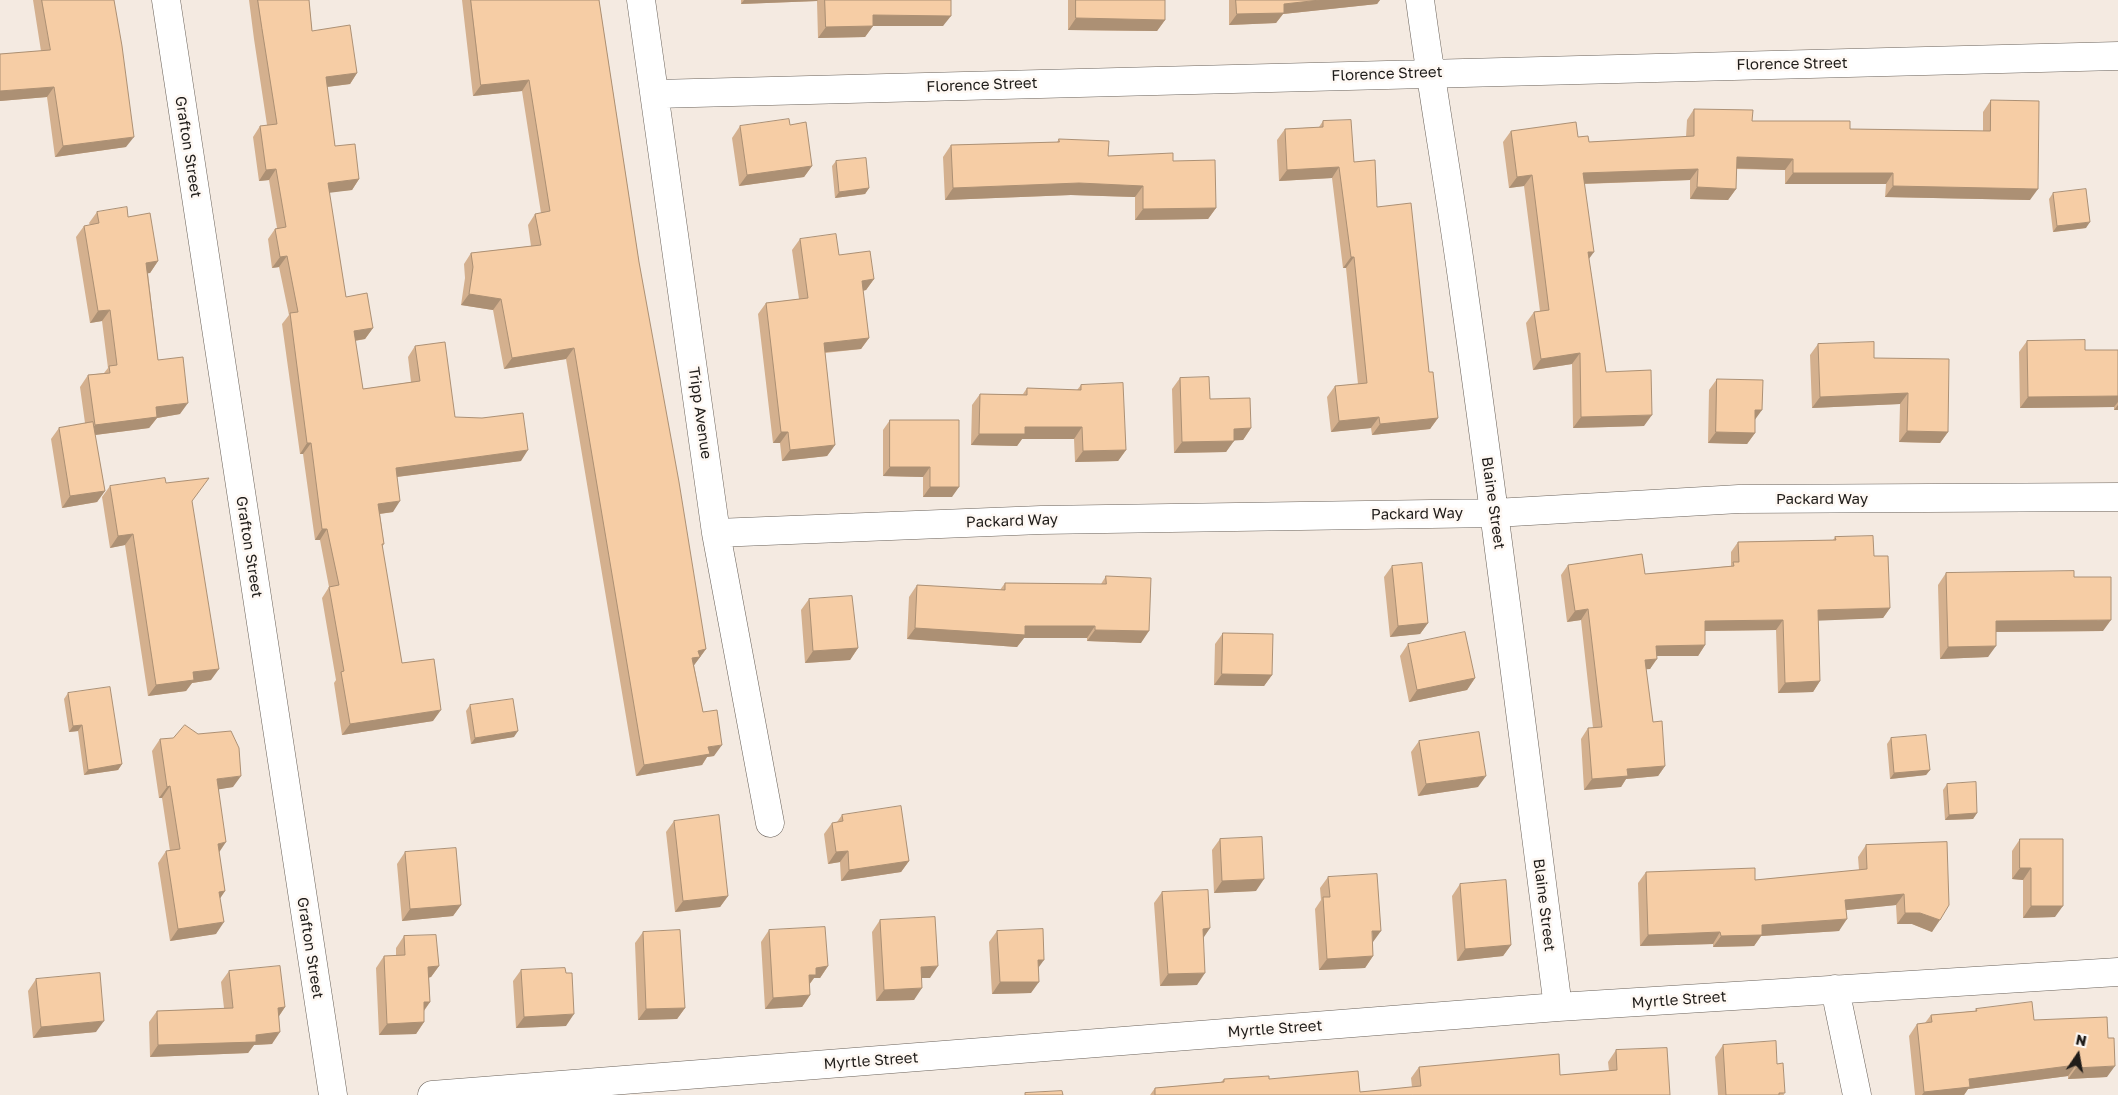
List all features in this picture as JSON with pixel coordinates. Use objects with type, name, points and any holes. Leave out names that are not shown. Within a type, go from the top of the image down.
[{"type":"street","name":"Grafton Street","points":[[166,0],[332,1095]]},
{"type":"street","name":"Tripp Avenue","points":[[641,0],[656,94],[716,533],[770,823]]},
{"type":"street","name":"Blaine Street","points":[[1420,0],[1429,73],[1458,249],[1495,513],[1558,1007]]},
{"type":"street","name":"Florence Street","points":[[656,94],[2118,56]]},
{"type":"street","name":"Packard Way","points":[[716,533],[1041,520],[1495,513],[1739,499],[2118,497]]},
{"type":"street","name":"Myrtle Street","points":[[432,1095],[1558,1007],[2118,972]]},
{"type":"street","points":[[1835,990],[1857,1095]]},
{"type":"building","points":[[42,0],[114,0],[134,137],[63,146],[54,87],[0,91],[0,54],[50,50]]},
{"type":"building","points":[[258,0],[309,0],[312,31],[350,25],[357,73],[326,77],[335,146],[355,144],[359,179],[328,183],[346,297],[367,293],[373,328],[354,331],[363,389],[420,381],[415,346],[445,342],[455,417],[482,418],[523,413],[528,450],[396,468],[400,501],[378,504],[384,544],[382,544],[402,663],[434,659],[441,710],[350,724],[341,672],[344,671],[329,587],[339,585],[327,529],[322,529],[311,443],[307,443],[290,313],[298,312],[287,256],[280,257],[275,229],[286,227],[276,169],[266,170],[260,126],[277,124]]},
{"type":"building","points":[[471,0],[599,0],[639,262],[679,482],[706,649],[698,651],[700,657],[692,658],[703,712],[717,710],[722,745],[708,747],[710,754],[644,765],[574,348],[512,358],[501,299],[469,294],[473,267],[471,253],[541,245],[535,214],[550,211],[529,80],[481,85]]},
{"type":"building","points":[[825,0],[951,0],[951,16],[873,15],[873,26],[826,27]]},
{"type":"building","points":[[1076,0],[1165,0],[1165,20],[1076,18]]},
{"type":"building","points":[[1236,0],[1320,0],[1284,4],[1284,13],[1237,14]]},
{"type":"building","points":[[1991,100],[2039,101],[2038,189],[1893,186],[1893,173],[1793,173],[1793,159],[1737,157],[1736,189],[1697,187],[1698,169],[1583,173],[1594,252],[1588,252],[1606,372],[1651,370],[1652,415],[1581,417],[1580,353],[1541,359],[1534,312],[1549,310],[1532,175],[1517,177],[1511,131],[1576,122],[1578,137],[1588,136],[1589,142],[1694,136],[1694,109],[1753,110],[1752,121],[1850,121],[1850,129],[1990,131]]},
{"type":"building","points":[[789,119],[790,125],[806,122],[812,166],[747,175],[740,126]]},
{"type":"building","points":[[1351,120],[1354,162],[1375,160],[1377,207],[1411,203],[1429,372],[1433,372],[1438,418],[1380,424],[1379,417],[1339,421],[1335,386],[1367,383],[1354,257],[1351,257],[1339,167],[1287,170],[1285,129],[1323,127],[1323,121]]},
{"type":"building","points":[[1059,139],[1109,141],[1108,156],[1173,153],[1173,161],[1215,160],[1216,208],[1143,209],[1143,186],[1079,183],[953,188],[951,145],[1059,142]]},
{"type":"building","points":[[866,158],[869,188],[839,192],[836,161]]},
{"type":"building","points":[[2086,189],[2090,222],[2057,226],[2053,193]]},
{"type":"building","points":[[127,207],[128,217],[150,213],[158,261],[146,263],[158,360],[183,357],[188,403],[156,407],[157,417],[95,425],[88,375],[110,373],[109,366],[117,365],[110,310],[98,311],[84,226],[99,223],[97,212]]},
{"type":"building","points":[[836,234],[839,255],[870,251],[874,279],[862,281],[869,338],[824,343],[835,445],[790,450],[788,432],[781,432],[766,303],[808,298],[800,239]]},
{"type":"building","points":[[2085,340],[2085,350],[2118,350],[2118,396],[2028,397],[2027,341]]},
{"type":"building","points":[[1874,342],[1874,358],[1949,359],[1948,432],[1907,431],[1908,393],[1820,397],[1818,344]]},
{"type":"building","points":[[1209,377],[1210,399],[1250,398],[1251,428],[1234,429],[1234,441],[1182,442],[1180,378]]},
{"type":"building","points":[[1717,379],[1763,380],[1762,410],[1755,410],[1755,433],[1716,432]]},
{"type":"building","points":[[1123,383],[1126,450],[1083,451],[1082,427],[1025,427],[1025,434],[979,434],[980,394],[1027,395],[1027,388],[1081,390],[1081,385]]},
{"type":"building","points":[[890,420],[959,420],[959,487],[930,487],[930,467],[890,467]]},
{"type":"building","points":[[93,422],[105,491],[70,496],[59,428]]},
{"type":"building","points":[[165,478],[166,483],[209,478],[192,501],[219,669],[193,672],[194,680],[156,685],[133,534],[118,536],[110,486]]},
{"type":"building","points":[[1873,536],[1874,556],[1888,556],[1890,608],[1818,610],[1820,681],[1785,683],[1783,620],[1705,621],[1705,645],[1656,646],[1657,659],[1645,660],[1653,722],[1662,721],[1665,766],[1627,769],[1628,776],[1592,779],[1588,728],[1602,727],[1588,609],[1575,611],[1568,565],[1642,554],[1645,574],[1734,566],[1733,562],[1739,562],[1738,542],[1836,540],[1835,537]]},
{"type":"building","points":[[1422,563],[1428,623],[1398,626],[1392,566]]},
{"type":"building","points":[[2074,571],[2074,577],[2111,577],[2111,620],[1996,621],[1996,646],[1948,647],[1946,573]]},
{"type":"building","points":[[1106,576],[1151,578],[1149,631],[1095,630],[1095,626],[1025,626],[1025,635],[915,628],[917,585],[1005,590],[1005,583],[1106,584]]},
{"type":"building","points":[[852,596],[858,648],[813,651],[809,599]]},
{"type":"building","points":[[1465,632],[1475,678],[1417,690],[1408,644]]},
{"type":"building","points":[[1223,633],[1273,634],[1272,675],[1222,674]]},
{"type":"building","points":[[110,687],[122,764],[88,770],[82,725],[73,726],[68,693]]},
{"type":"building","points":[[513,699],[518,731],[475,738],[470,705]]},
{"type":"building","points":[[185,725],[198,734],[231,731],[239,748],[241,776],[217,779],[226,842],[218,844],[225,891],[219,892],[224,922],[178,929],[166,851],[180,849],[170,786],[167,787],[160,739],[173,738]]},
{"type":"building","points":[[1479,732],[1486,776],[1426,784],[1419,741]]},
{"type":"building","points":[[1926,735],[1930,770],[1894,773],[1891,738]]},
{"type":"building","points":[[1976,782],[1977,813],[1949,815],[1947,784]]},
{"type":"building","points":[[901,806],[909,861],[849,870],[848,851],[836,852],[832,823],[843,821],[842,815]]},
{"type":"building","points":[[719,815],[728,896],[683,901],[674,821]]},
{"type":"building","points":[[1262,837],[1264,879],[1222,881],[1220,839]]},
{"type":"building","points":[[2020,839],[2063,839],[2063,906],[2031,906],[2031,868],[2020,868]]},
{"type":"building","points":[[1947,842],[1949,905],[1940,920],[1920,913],[1905,913],[1904,894],[1845,900],[1847,919],[1762,925],[1762,935],[1721,936],[1720,932],[1648,935],[1646,872],[1755,868],[1755,880],[1867,869],[1866,845]]},
{"type":"building","points":[[456,848],[461,905],[410,909],[405,852]]},
{"type":"building","points":[[1377,874],[1381,931],[1372,931],[1373,956],[1327,959],[1323,897],[1330,897],[1328,877]]},
{"type":"building","points":[[1506,880],[1511,945],[1465,949],[1460,884]]},
{"type":"building","points":[[1208,890],[1210,928],[1203,929],[1205,973],[1168,974],[1162,892]]},
{"type":"building","points":[[935,917],[938,966],[921,967],[922,988],[884,990],[880,920]]},
{"type":"building","points":[[825,927],[828,966],[816,968],[816,975],[809,975],[810,995],[773,998],[769,930]]},
{"type":"building","points":[[1043,929],[1044,960],[1038,960],[1039,982],[1000,982],[997,931]]},
{"type":"building","points":[[680,930],[685,1008],[646,1009],[643,932]]},
{"type":"building","points":[[436,935],[439,966],[428,967],[430,1002],[424,1002],[424,1022],[387,1024],[384,956],[405,955],[404,936]]},
{"type":"building","points":[[280,966],[285,1007],[278,1008],[280,1032],[256,1035],[256,1042],[158,1045],[157,1011],[233,1008],[229,971]]},
{"type":"building","points":[[565,968],[566,973],[572,973],[574,1014],[524,1017],[521,970]]},
{"type":"building","points":[[100,973],[104,1021],[41,1027],[36,979]]},
{"type":"building","points":[[2032,1002],[2034,1020],[2107,1017],[2108,1038],[2114,1038],[2115,1066],[2076,1068],[2076,1065],[1969,1079],[1970,1087],[1924,1092],[1917,1024],[1932,1022],[1931,1015],[1977,1011],[1976,1009]]},
{"type":"building","points":[[1776,1041],[1777,1064],[1783,1063],[1785,1093],[1779,1093],[1779,1095],[1726,1095],[1723,1045]]},
{"type":"building","points":[[1667,1048],[1670,1095],[1155,1095],[1155,1088],[1224,1082],[1224,1079],[1269,1076],[1269,1079],[1358,1071],[1360,1092],[1421,1086],[1419,1067],[1559,1054],[1560,1075],[1617,1070],[1616,1050]]},
{"type":"building","points":[[1062,1091],[1063,1095],[1025,1095],[1025,1093]]}]
